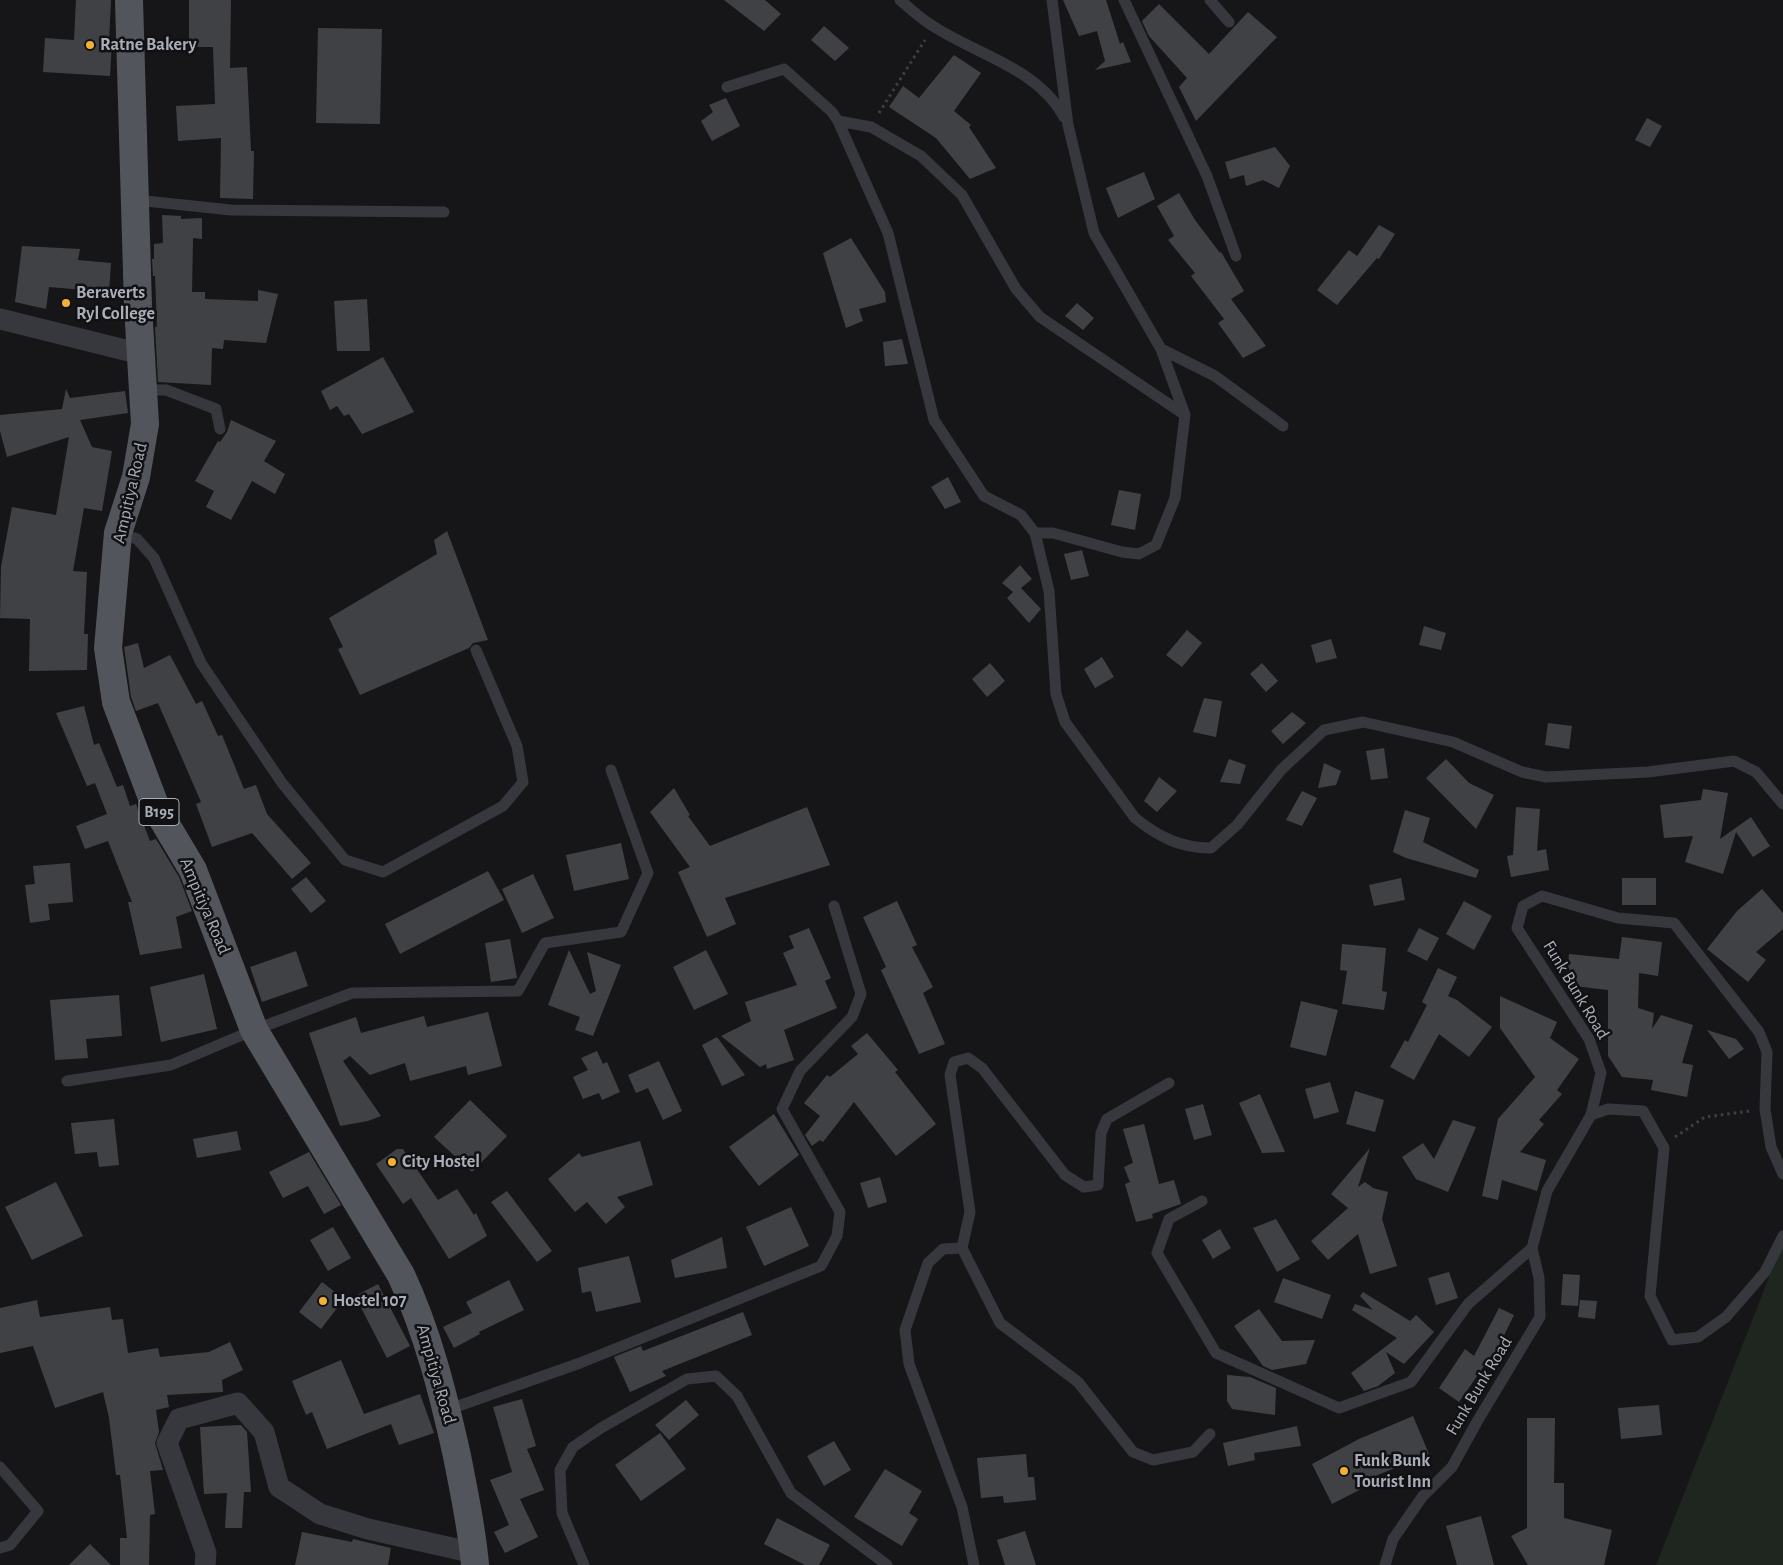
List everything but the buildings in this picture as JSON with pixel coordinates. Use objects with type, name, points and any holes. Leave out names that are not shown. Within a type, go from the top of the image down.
[{"type":"main road","name":"Ampitiya Road","points":[[129,0],[141,354],[146,424],[136,477],[118,533],[108,648],[116,702],[156,808],[193,870],[254,1030],[401,1275],[419,1315],[436,1366],[447,1410],[471,1526],[475,1559]]},
{"type":"street","points":[[0,319],[141,354]]},
{"type":"street","points":[[205,1565],[206,1553],[166,1443],[179,1419],[238,1403],[264,1432],[279,1487],[320,1514],[475,1559]]},
{"type":"lane","points":[[900,0],[933,26],[1033,80],[1056,102],[1068,125]]},
{"type":"lane","points":[[1035,533],[1053,533],[1122,552],[1139,554],[1156,545],[1175,498],[1185,415],[1161,349],[1094,233],[1068,125],[1052,0]]},
{"type":"lane","points":[[1124,0],[1207,176],[1236,256]]},
{"type":"lane","points":[[1210,0],[1229,22]]},
{"type":"lane","points":[[727,86],[784,69],[832,112],[838,121],[888,233],[934,420],[984,496],[1021,515],[1035,533],[1049,591],[1056,694],[1065,722],[1135,818],[1150,830],[1188,848],[1210,848],[1237,825],[1281,770],[1324,730],[1362,722],[1453,742],[1522,772],[1546,777],[1648,772],[1734,761],[1756,772],[1783,804]]},
{"type":"lane","points":[[838,121],[871,127],[921,156],[962,195],[1016,289],[1040,317],[1185,415]]},
{"type":"lane","points":[[136,200],[231,210],[444,212]]},
{"type":"lane","points":[[1161,349],[1215,376],[1283,426]]},
{"type":"lane","points":[[144,390],[166,390],[216,409],[220,429]]},
{"type":"lane","points":[[118,533],[137,539],[154,558],[201,663],[282,783],[345,860],[383,872],[503,806],[523,782],[517,746],[476,650]]},
{"type":"lane","points":[[67,1081],[171,1065],[254,1030],[352,993],[518,991],[546,943],[621,932],[648,873],[611,770]]},
{"type":"lane","name":"Funk Bunk Road","points":[[1385,1565],[1393,1539],[1422,1497],[1452,1468],[1478,1420],[1540,1317],[1539,1278],[1532,1248],[1547,1191],[1591,1115],[1600,1073],[1589,1039],[1517,928],[1523,906],[1542,896],[1618,918],[1674,923],[1759,1032],[1767,1052],[1765,1109],[1771,1147],[1783,1174]]},
{"type":"lane","points":[[447,1410],[580,1363],[821,1266],[837,1236],[840,1212],[782,1110],[800,1071],[852,1017],[861,994],[834,906]]},
{"type":"lane","points":[[1170,1083],[1107,1120],[1101,1134],[1098,1185],[1084,1187],[1065,1174],[982,1068],[968,1058],[954,1062],[950,1075],[970,1212],[962,1248],[1000,1323],[1078,1382],[1133,1452],[1153,1460],[1194,1452],[1210,1434]]},
{"type":"lane","points":[[1591,1115],[1608,1109],[1643,1111],[1664,1148],[1650,1296],[1672,1340],[1698,1337],[1726,1317],[1765,1272],[1783,1236]]},
{"type":"lane","points":[[1202,1201],[1168,1218],[1157,1253],[1216,1353],[1339,1408],[1411,1382],[1468,1304],[1532,1248]]},
{"type":"lane","points":[[962,1248],[943,1249],[928,1263],[906,1330],[909,1364],[962,1507],[974,1565]]},
{"type":"lane","points":[[584,1565],[562,1513],[560,1470],[573,1447],[601,1428],[687,1379],[716,1376],[737,1396],[791,1493],[887,1565]]},
{"type":"lane","points":[[0,1467],[38,1511],[10,1544],[0,1548]]},
{"type":"path","points":[[871,127],[933,26]]},
{"type":"path","points":[[1664,1148],[1682,1131],[1705,1117],[1765,1109]]},
{"type":"shaded area","points":[[1783,1242],[1783,1565],[1656,1565]]},
{"type":"place","name":"Ratne Bakery","points":[[90,45]]},
{"type":"place","name":"Beraverts Ryl College","points":[[66,303]]},
{"type":"place","name":"City Hostel","points":[[392,1162]]},
{"type":"place","name":"Hostel 107","points":[[323,1301]]},
{"type":"place","name":"Funk Bunk Tourist Inn","points":[[1344,1471]]}]
